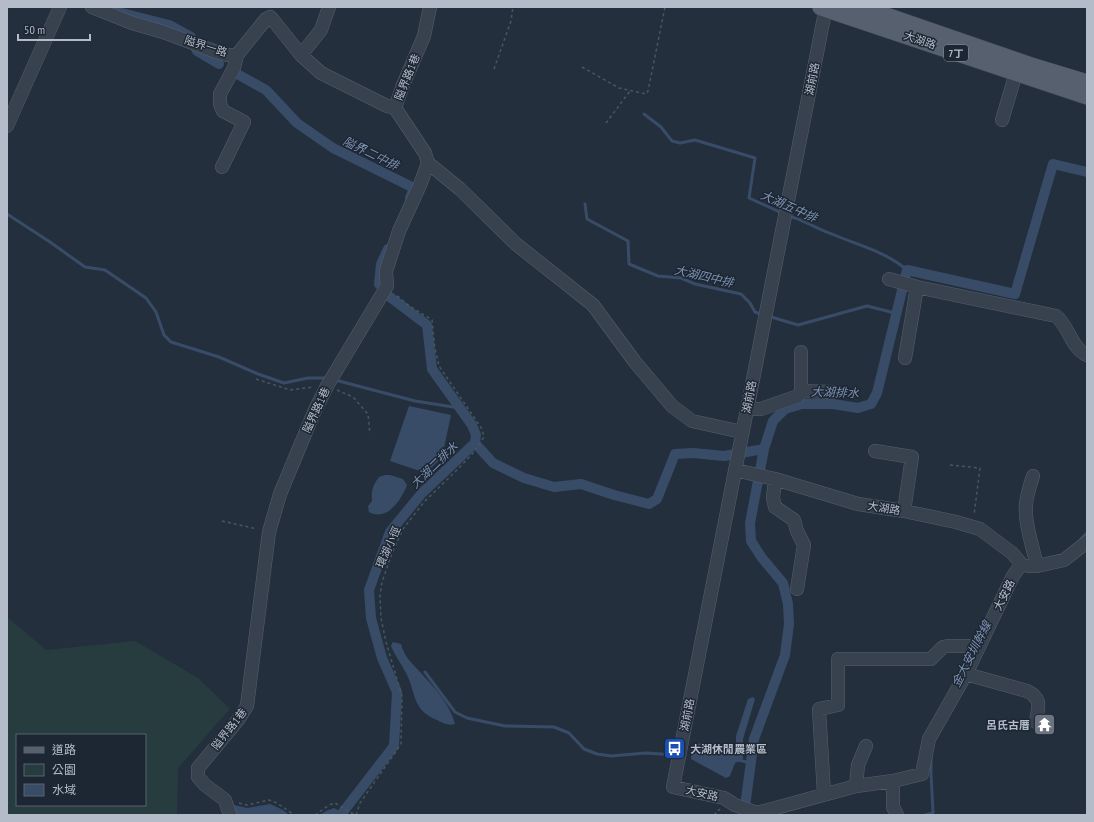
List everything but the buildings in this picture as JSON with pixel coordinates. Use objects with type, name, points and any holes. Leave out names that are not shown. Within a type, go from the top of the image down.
[{"type":"main road","name":"大湖路","points":[[860,7],[1031,66],[1087,83]]},
{"type":"main road","name":"大湖路","points":[[824,8],[1087,96]]},
{"type":"street","points":[[7,126],[60,7]]},
{"type":"street","name":"隘界一路","points":[[92,7],[132,24],[163,32],[214,51],[237,55],[266,18],[268,12]]},
{"type":"street","points":[[301,55],[321,30],[328,14],[329,7]]},
{"type":"street","name":"隘界路1巷","points":[[428,163],[425,153],[395,108],[424,36],[430,7]]},
{"type":"street","name":"湖前路","points":[[673,787],[824,8]]},
{"type":"street","name":"隘界一路","points":[[268,12],[301,55],[321,72],[387,106],[395,108]]},
{"type":"street","points":[[222,167],[244,122],[224,111],[220,104],[220,94],[234,68],[237,55]]},
{"type":"street","points":[[1002,120],[1016,73]]},
{"type":"street","points":[[387,286],[386,271],[398,231],[420,185],[428,163],[460,189],[516,244],[593,305],[635,362],[672,406],[692,421],[742,432]]},
{"type":"street","points":[[889,279],[1056,316],[1062,321],[1076,345],[1084,354],[1087,355]]},
{"type":"street","name":"隘界路1巷","points":[[225,800],[198,777],[198,768],[238,720],[247,706],[269,532],[280,494],[318,404],[338,366],[387,286]]},
{"type":"street","points":[[905,358],[917,286]]},
{"type":"street","points":[[747,409],[762,409],[798,396],[801,391],[801,352]]},
{"type":"street","points":[[801,391],[833,392]]},
{"type":"street","points":[[875,451],[912,457],[904,510]]},
{"type":"street","name":"大湖路","points":[[735,470],[775,479],[858,504],[904,510],[980,529],[1012,553],[1019,561],[1020,566]]},
{"type":"street","points":[[1033,476],[1028,493],[1026,515],[1037,566]]},
{"type":"street","points":[[775,479],[773,498],[775,507],[794,520],[797,531],[804,545],[797,589]]},
{"type":"street","points":[[1020,566],[1037,566],[1064,560],[1087,542]]},
{"type":"street","name":"大安路","points":[[673,787],[724,798],[735,805],[757,813],[856,786],[893,781],[922,774],[928,739],[966,674],[1013,576],[1020,566]]},
{"type":"street","points":[[824,794],[820,709],[838,705],[838,659],[931,659],[943,647],[979,646]]},
{"type":"street","points":[[966,674],[1027,691],[1035,695],[1039,701],[1036,722]]},
{"type":"street","points":[[856,786],[858,765],[866,746]]},
{"type":"street","points":[[893,781],[893,807],[896,815]]},
{"type":"street","points":[[225,800],[230,815]]},
{"type":"path","points":[[494,69],[511,21],[513,7]]},
{"type":"path","points":[[582,67],[619,88],[646,94],[665,7]]},
{"type":"path","points":[[606,124],[630,91]]},
{"type":"path","name":"環湖小徑","points":[[356,815],[360,803],[401,744],[402,696],[380,618],[380,596],[382,582],[392,553],[403,529],[424,502],[458,469],[484,437],[482,430],[439,366],[435,349],[432,320],[408,305],[387,286]]},
{"type":"path","points":[[950,465],[980,468],[973,527]]},
{"type":"path","points":[[222,521],[269,532]]},
{"type":"path","points":[[225,800],[247,805],[269,800],[277,803],[294,815]]},
{"type":"path","points":[[315,815],[329,805],[335,804],[356,815]]},
{"type":"green space","points":[[7,617],[46,650],[135,641],[198,678],[230,709],[178,768],[177,815],[7,815]]},
{"type":"water","points":[[409,406],[451,415],[442,457],[426,473],[390,461]]},
{"type":"water","points":[[385,475],[403,479],[407,485],[397,503],[387,512],[376,514],[369,512],[368,506],[372,501],[372,491],[375,483],[379,477]]},
{"type":"water","points":[[393,642],[401,644],[404,653],[409,660],[441,696],[453,717],[455,724],[452,725],[443,723],[429,716],[419,706],[406,673],[391,646]]},
{"type":"water","points":[[753,697],[755,699],[743,739],[743,759],[735,763],[730,776],[726,778],[691,759],[692,747],[700,743],[707,746],[711,750],[728,754],[736,744],[736,736],[748,699]]},
{"type":"water","points":[[270,804],[283,810],[289,815],[234,815],[230,809],[234,805],[247,808]]},
{"type":"water","points":[[334,808],[347,815],[320,815],[326,811]]},
{"type":"waterway","name":"隘界二中排","points":[[114,11],[169,25],[191,37],[197,51],[219,64]]},
{"type":"waterway","name":"隘界二中排","points":[[239,75],[266,90],[297,123],[333,148],[414,188],[410,198]]},
{"type":"waterway","name":"大湖五中排","points":[[644,114],[661,127],[672,141],[680,143],[695,140],[755,158],[749,198],[782,213]]},
{"type":"waterway","name":"大湖排水","points":[[744,814],[754,739],[785,655],[789,624],[788,604],[783,583],[762,558],[751,541],[750,523],[764,449],[773,421],[785,409],[802,404],[833,404],[858,408],[871,404],[877,393],[907,270],[1015,294],[1053,164],[1087,172]]},
{"type":"waterway","name":"大湖四中排","points":[[585,204],[587,219],[628,241],[629,264],[658,276],[681,278],[695,284],[741,294],[750,303],[755,312],[763,315]]},
{"type":"waterway","points":[[7,214],[85,267],[105,270],[146,298],[156,312],[164,335],[171,342],[219,357],[258,374],[284,383],[308,378],[328,378]]},
{"type":"waterway","name":"大湖五中排","points":[[789,216],[880,253],[907,270]]},
{"type":"waterway","name":"隘界二中排","points":[[379,284],[381,264],[388,249]]},
{"type":"waterway","name":"隘界二中排","points":[[386,294],[427,325],[432,369],[472,425],[476,435],[475,443]]},
{"type":"waterway","name":"大湖四中排","points":[[768,316],[798,325],[867,306],[895,313]]},
{"type":"waterway","points":[[335,380],[415,401],[460,408]]},
{"type":"waterway","name":"大湖二排水","points":[[475,443],[493,463],[524,478],[554,487],[581,484],[614,495],[649,504],[657,499],[675,454],[693,453],[724,456],[764,449]]},
{"type":"waterway","name":"大湖二排水","points":[[343,812],[394,746],[397,692],[382,658],[371,618],[369,590],[390,532],[422,493],[475,443]]},
{"type":"waterway","name":"金大安圳幹線","points":[[1081,539],[1087,533]]},
{"type":"waterway","points":[[425,672],[455,712],[467,718],[505,726],[554,727],[569,733],[584,749],[597,754],[611,756],[646,753],[676,755]]},
{"type":"waterway","name":"金大安圳幹線","points":[[925,815],[933,813],[931,758]]},
{"type":"waterway","points":[[738,760],[751,763]]},
{"type":"place","name":"呂氏古厝","points":[[1045,725]]},
{"type":"place","name":"大湖休閒農業區","points":[[674,749]]}]
